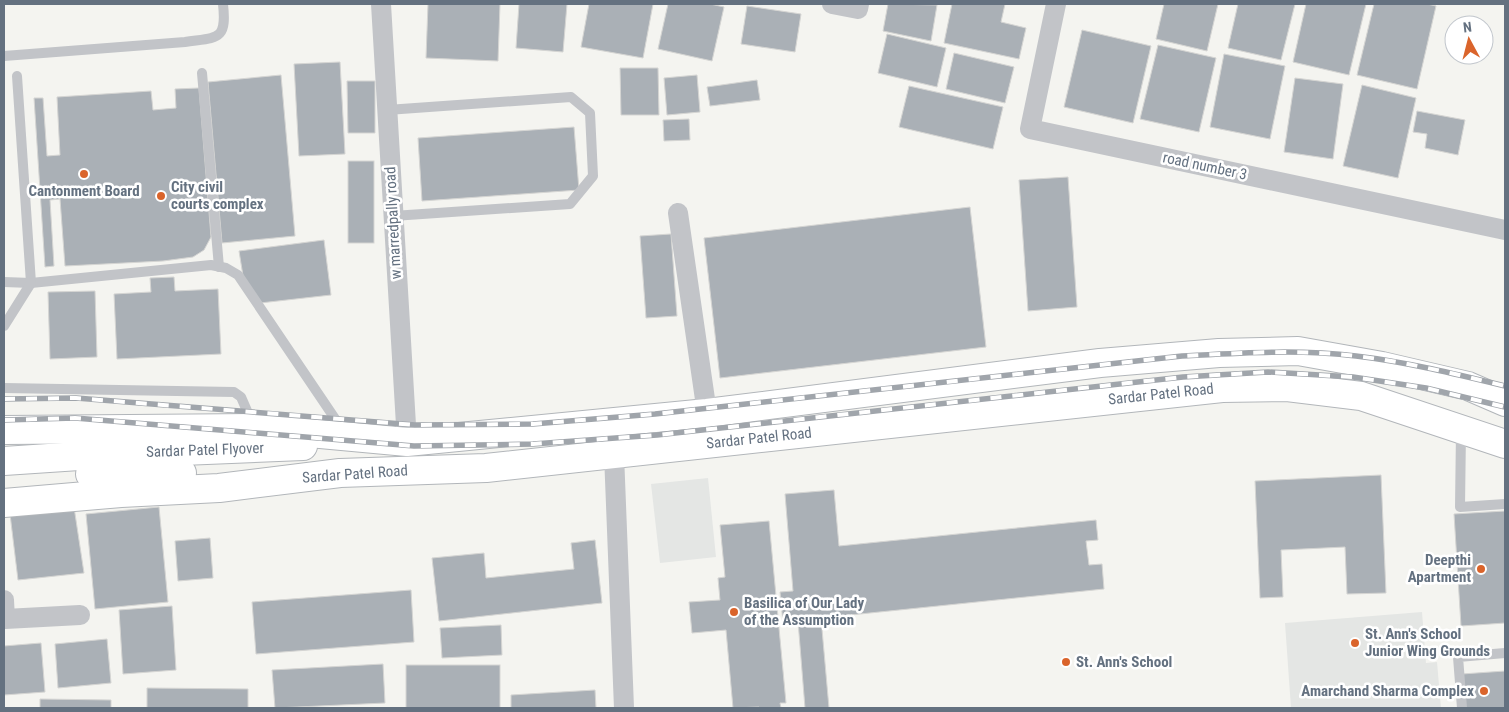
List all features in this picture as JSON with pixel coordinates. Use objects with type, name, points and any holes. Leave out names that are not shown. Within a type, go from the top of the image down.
[{"type":"main road","name":"Sardar Patel Road","points":[[4,430],[254,428],[407,442],[707,413],[1100,363],[1218,353],[1298,351],[1382,366],[1468,386],[1505,402]]},
{"type":"main road","name":"Sardar Patel Road","points":[[4,502],[219,488],[340,473],[486,468],[1222,388],[1286,387],[1361,396],[1505,444]]},
{"type":"main road","name":"Sardar Patel Flyover","points":[[4,480],[109,463],[407,442]]},
{"type":"main road","name":"Sardar Patel Flyover","points":[[4,461],[109,463],[340,473]]},
{"type":"street","name":"w marredpally road","points":[[380,4],[407,442]]},
{"type":"street","points":[[832,4],[858,9],[859,4]]},
{"type":"street","name":"road number 3","points":[[1056,4],[1030,129],[1505,230]]},
{"type":"street","points":[[678,212],[707,413]]},
{"type":"street","points":[[614,454],[624,708]]},
{"type":"street","points":[[4,600],[6,619],[80,615]]},
{"type":"lane","points":[[4,56],[175,43],[217,36],[223,31],[225,22],[223,4]]},
{"type":"lane","points":[[202,73],[219,267]]},
{"type":"lane","points":[[4,326],[31,283],[17,76]]},
{"type":"lane","points":[[386,110],[571,97],[590,113],[593,176],[570,204],[393,216]]},
{"type":"lane","points":[[4,282],[31,283],[211,265],[226,268],[238,275],[346,436]]},
{"type":"lane","points":[[4,388],[234,392],[241,397],[254,428]]},
{"type":"lane","points":[[1461,428],[1460,507],[1505,504]]},
{"type":"lane","points":[[1462,708],[1458,657],[1505,653]]},
{"type":"shaded area","points":[[708,478],[716,557],[660,563],[651,484]]},
{"type":"shaded area","name":"St. Ann's School Junior Wing Grounds","points":[[1422,612],[1426,663],[1437,662],[1441,708],[1291,708],[1285,623]]},
{"type":"building","points":[[428,4],[500,4],[498,61],[426,58]]},
{"type":"building","points":[[519,4],[567,4],[563,52],[516,48]]},
{"type":"building","points":[[589,4],[653,4],[643,58],[581,47]]},
{"type":"building","points":[[668,4],[710,4],[724,7],[712,61],[658,49]]},
{"type":"building","points":[[888,4],[937,5],[931,41],[883,31]]},
{"type":"building","points":[[952,4],[1005,4],[1001,22],[1026,28],[1019,59],[944,43]]},
{"type":"building","points":[[1164,4],[1218,4],[1207,51],[1156,39]]},
{"type":"building","points":[[1238,4],[1295,4],[1281,60],[1228,48]]},
{"type":"building","points":[[1306,4],[1366,4],[1349,75],[1293,62]]},
{"type":"building","points":[[1374,4],[1427,4],[1436,6],[1417,89],[1357,75]]},
{"type":"building","points":[[747,6],[801,14],[795,52],[741,44]]},
{"type":"building","points":[[1082,30],[1151,46],[1133,123],[1064,107]]},
{"type":"building","points":[[887,34],[946,48],[937,87],[878,73]]},
{"type":"building","points":[[1158,45],[1216,58],[1199,132],[1140,119]]},
{"type":"building","points":[[954,53],[1014,67],[1005,103],[946,89]]},
{"type":"building","points":[[1224,54],[1285,66],[1270,139],[1210,127]]},
{"type":"building","points":[[340,62],[345,154],[299,156],[294,64]]},
{"type":"building","points":[[620,68],[658,68],[659,115],[621,115]]},
{"type":"building","points":[[281,75],[295,236],[222,243],[208,82]]},
{"type":"building","points":[[697,75],[700,112],[667,115],[664,78]]},
{"type":"building","points":[[1295,78],[1343,84],[1333,159],[1284,152]]},
{"type":"building","points":[[757,80],[760,100],[710,106],[707,87]]},
{"type":"building","points":[[347,81],[375,81],[375,133],[348,133]]},
{"type":"building","points":[[1362,85],[1416,98],[1398,178],[1343,166]]},
{"type":"building","points":[[909,86],[1003,107],[993,149],[899,127]]},
{"type":"building","points":[[199,88],[211,237],[204,250],[193,257],[163,261],[65,266],[60,199],[50,200],[54,266],[45,267],[34,98],[43,98],[47,156],[60,155],[57,97],[151,91],[153,110],[176,108],[175,89]]},
{"type":"building","points":[[1417,111],[1465,120],[1458,155],[1425,148],[1427,134],[1413,132]]},
{"type":"building","points":[[689,119],[690,140],[664,141],[663,120]]},
{"type":"building","points":[[574,127],[579,190],[422,201],[418,138]]},
{"type":"building","points":[[348,161],[374,161],[374,243],[348,243]]},
{"type":"building","points":[[1068,177],[1077,307],[1028,311],[1019,180]]},
{"type":"building","points":[[970,207],[986,347],[720,378],[704,238]]},
{"type":"building","points":[[671,234],[677,316],[646,318],[640,236]]},
{"type":"building","points":[[324,240],[331,295],[260,303],[244,282],[239,251]]},
{"type":"building","points":[[174,277],[175,291],[218,289],[221,354],[117,359],[114,294],[151,292],[150,278]]},
{"type":"building","points":[[95,291],[97,357],[50,359],[48,292]]},
{"type":"building","points":[[1381,475],[1386,593],[1347,594],[1345,547],[1281,550],[1283,597],[1260,598],[1255,481]]},
{"type":"building","points":[[834,490],[839,546],[1096,520],[1098,540],[1086,541],[1089,565],[1102,564],[1104,589],[821,618],[829,708],[805,708],[798,621],[783,623],[780,592],[793,591],[785,494]]},
{"type":"building","points":[[74,507],[84,573],[18,580],[10,514]]},
{"type":"building","points":[[159,507],[168,602],[95,609],[86,514]]},
{"type":"building","name":"Deepthi Apartment","points":[[1505,511],[1505,623],[1461,626],[1454,514]]},
{"type":"building","name":"Basilica of Our Lady of the Assumption","points":[[769,521],[786,703],[780,703],[781,708],[733,708],[726,630],[692,633],[689,602],[720,600],[718,578],[725,577],[720,525]]},
{"type":"building","points":[[210,538],[213,578],[178,581],[175,541]]},
{"type":"building","points":[[595,540],[602,603],[439,621],[432,558],[484,553],[486,578],[574,569],[571,543]]},
{"type":"building","points":[[411,590],[414,642],[256,654],[252,602]]},
{"type":"building","points":[[172,606],[176,670],[123,674],[119,610]]},
{"type":"building","points":[[501,625],[502,655],[442,658],[440,628]]},
{"type":"building","points":[[107,639],[111,683],[58,688],[55,644]]},
{"type":"building","points":[[41,643],[45,692],[4,695],[4,646]]},
{"type":"building","points":[[383,664],[385,703],[275,708],[272,670]]},
{"type":"building","points":[[406,665],[500,665],[500,708],[406,708]]},
{"type":"building","name":"Amarchand Sharma Complex","points":[[1505,671],[1505,708],[1465,708],[1462,674]]},
{"type":"building","points":[[147,688],[248,689],[248,708],[147,708]]},
{"type":"building","points":[[595,690],[596,708],[511,708],[511,695]]},
{"type":"building","points":[[40,699],[111,700],[111,708],[40,708]]},
{"type":"railway","points":[[4,399],[76,398],[415,425],[533,424],[655,414],[1182,356],[1269,352],[1334,354],[1375,359],[1431,369],[1505,386]]},
{"type":"railway","points":[[4,420],[75,418],[414,446],[533,444],[657,435],[1183,377],[1268,372],[1353,377],[1426,388],[1505,407]]},
{"type":"place","name":"Cantonment Board","points":[[84,174]]},
{"type":"place","name":"City civil courts complex","points":[[161,196]]},
{"type":"place","name":"Deepthi Apartment","points":[[1481,569]]},
{"type":"place","name":"Basilica of Our Lady of the Assumption","points":[[734,612]]},
{"type":"place","name":"St. Ann's School Junior Wing Grounds","points":[[1355,643]]},
{"type":"place","name":"St. Ann's School","points":[[1066,662]]},
{"type":"place","name":"Amarchand Sharma Complex","points":[[1484,691]]}]
